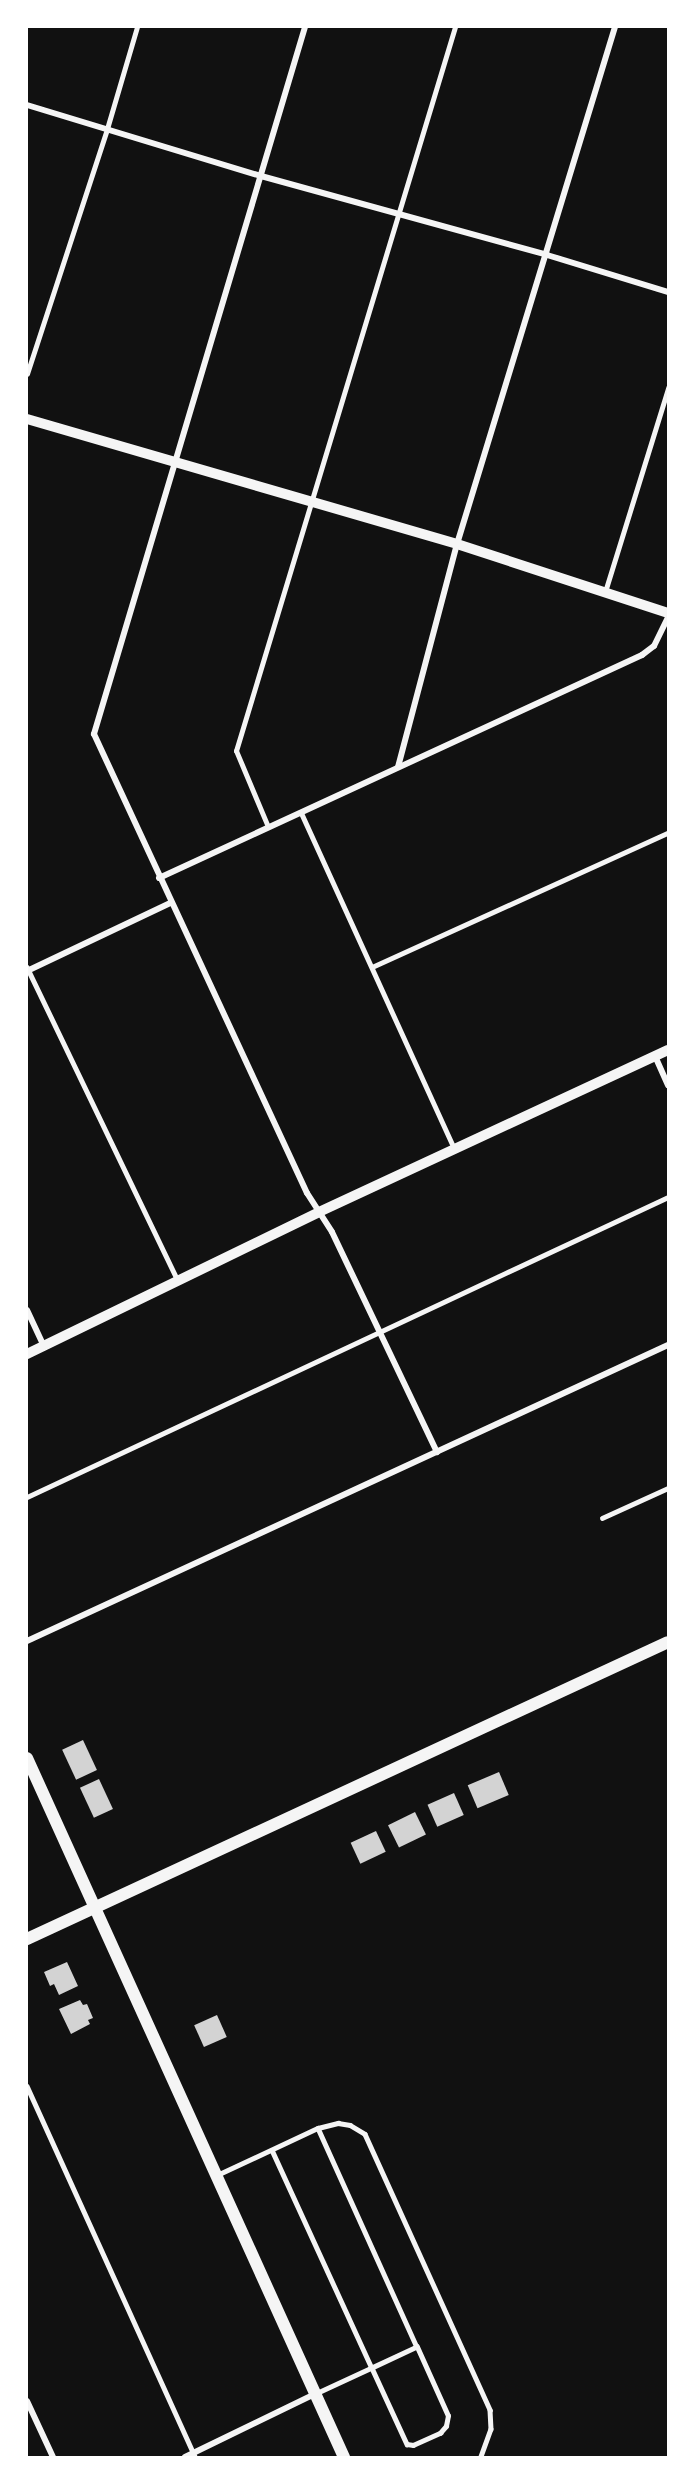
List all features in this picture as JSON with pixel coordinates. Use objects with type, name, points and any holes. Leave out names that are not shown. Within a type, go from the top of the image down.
[{"type":"main road","points":[[27,1939],[95,1905],[668,1642]]},
{"type":"main road","points":[[27,1758],[344,2457]]},
{"type":"street","points":[[305,27],[94,734],[170,903],[307,1192],[333,1232],[437,1452]]},
{"type":"street","points":[[398,767],[457,543],[615,27]]},
{"type":"street","points":[[27,105],[261,176],[547,255],[668,292]]},
{"type":"street","points":[[27,419],[457,543],[668,615],[654,646],[642,654],[159,878]]},
{"type":"street","points":[[28,970],[170,903]]},
{"type":"street","points":[[27,1354],[319,1212],[668,1050]]},
{"type":"street","points":[[655,1056],[668,1084]]},
{"type":"street","points":[[27,1310],[44,1346]]},
{"type":"street","points":[[27,1641],[668,1345]]},
{"type":"street","points":[[185,2457],[194,2455],[316,2394]]},
{"type":"street","points":[[27,2401],[53,2457]]},
{"type":"lane","points":[[27,374],[107,129],[137,27]]},
{"type":"lane","points":[[268,827],[236,751],[455,27]]},
{"type":"lane","points":[[605,592],[668,388]]},
{"type":"lane","points":[[301,812],[455,1149]]},
{"type":"lane","points":[[372,967],[668,833]]},
{"type":"lane","points":[[28,970],[178,1281]]},
{"type":"lane","points":[[27,1497],[381,1334],[668,1197]]},
{"type":"lane","points":[[602,1518],[668,1488]]},
{"type":"lane","points":[[27,2086],[194,2455]]},
{"type":"lane","points":[[217,2175],[318,2128],[338,2123],[350,2125],[364,2134],[490,2410],[491,2429],[481,2457]]},
{"type":"lane","points":[[272,2150],[407,2444],[414,2445],[440,2433],[446,2426],[448,2416],[318,2128]]},
{"type":"lane","points":[[316,2394],[417,2347]]},
{"type":"building","points":[[83,1740],[97,1770],[76,1780],[62,1750]]},
{"type":"building","points":[[499,1772],[509,1795],[477,1808],[468,1785]]},
{"type":"building","points":[[99,1779],[113,1809],[94,1818],[80,1788]]},
{"type":"building","points":[[454,1793],[464,1815],[437,1827],[428,1805]]},
{"type":"building","points":[[415,1812],[426,1834],[399,1848],[388,1825]]},
{"type":"building","points":[[376,1831],[386,1852],[360,1864],[351,1843]]},
{"type":"building","points":[[67,1962],[78,1986],[59,1995],[54,1984],[50,1986],[44,1972]]},
{"type":"building","points":[[80,2000],[83,2005],[87,2004],[93,2018],[88,2020],[90,2024],[71,2034],[59,2009]]},
{"type":"building","points":[[217,2015],[227,2037],[204,2047],[194,2025]]}]
